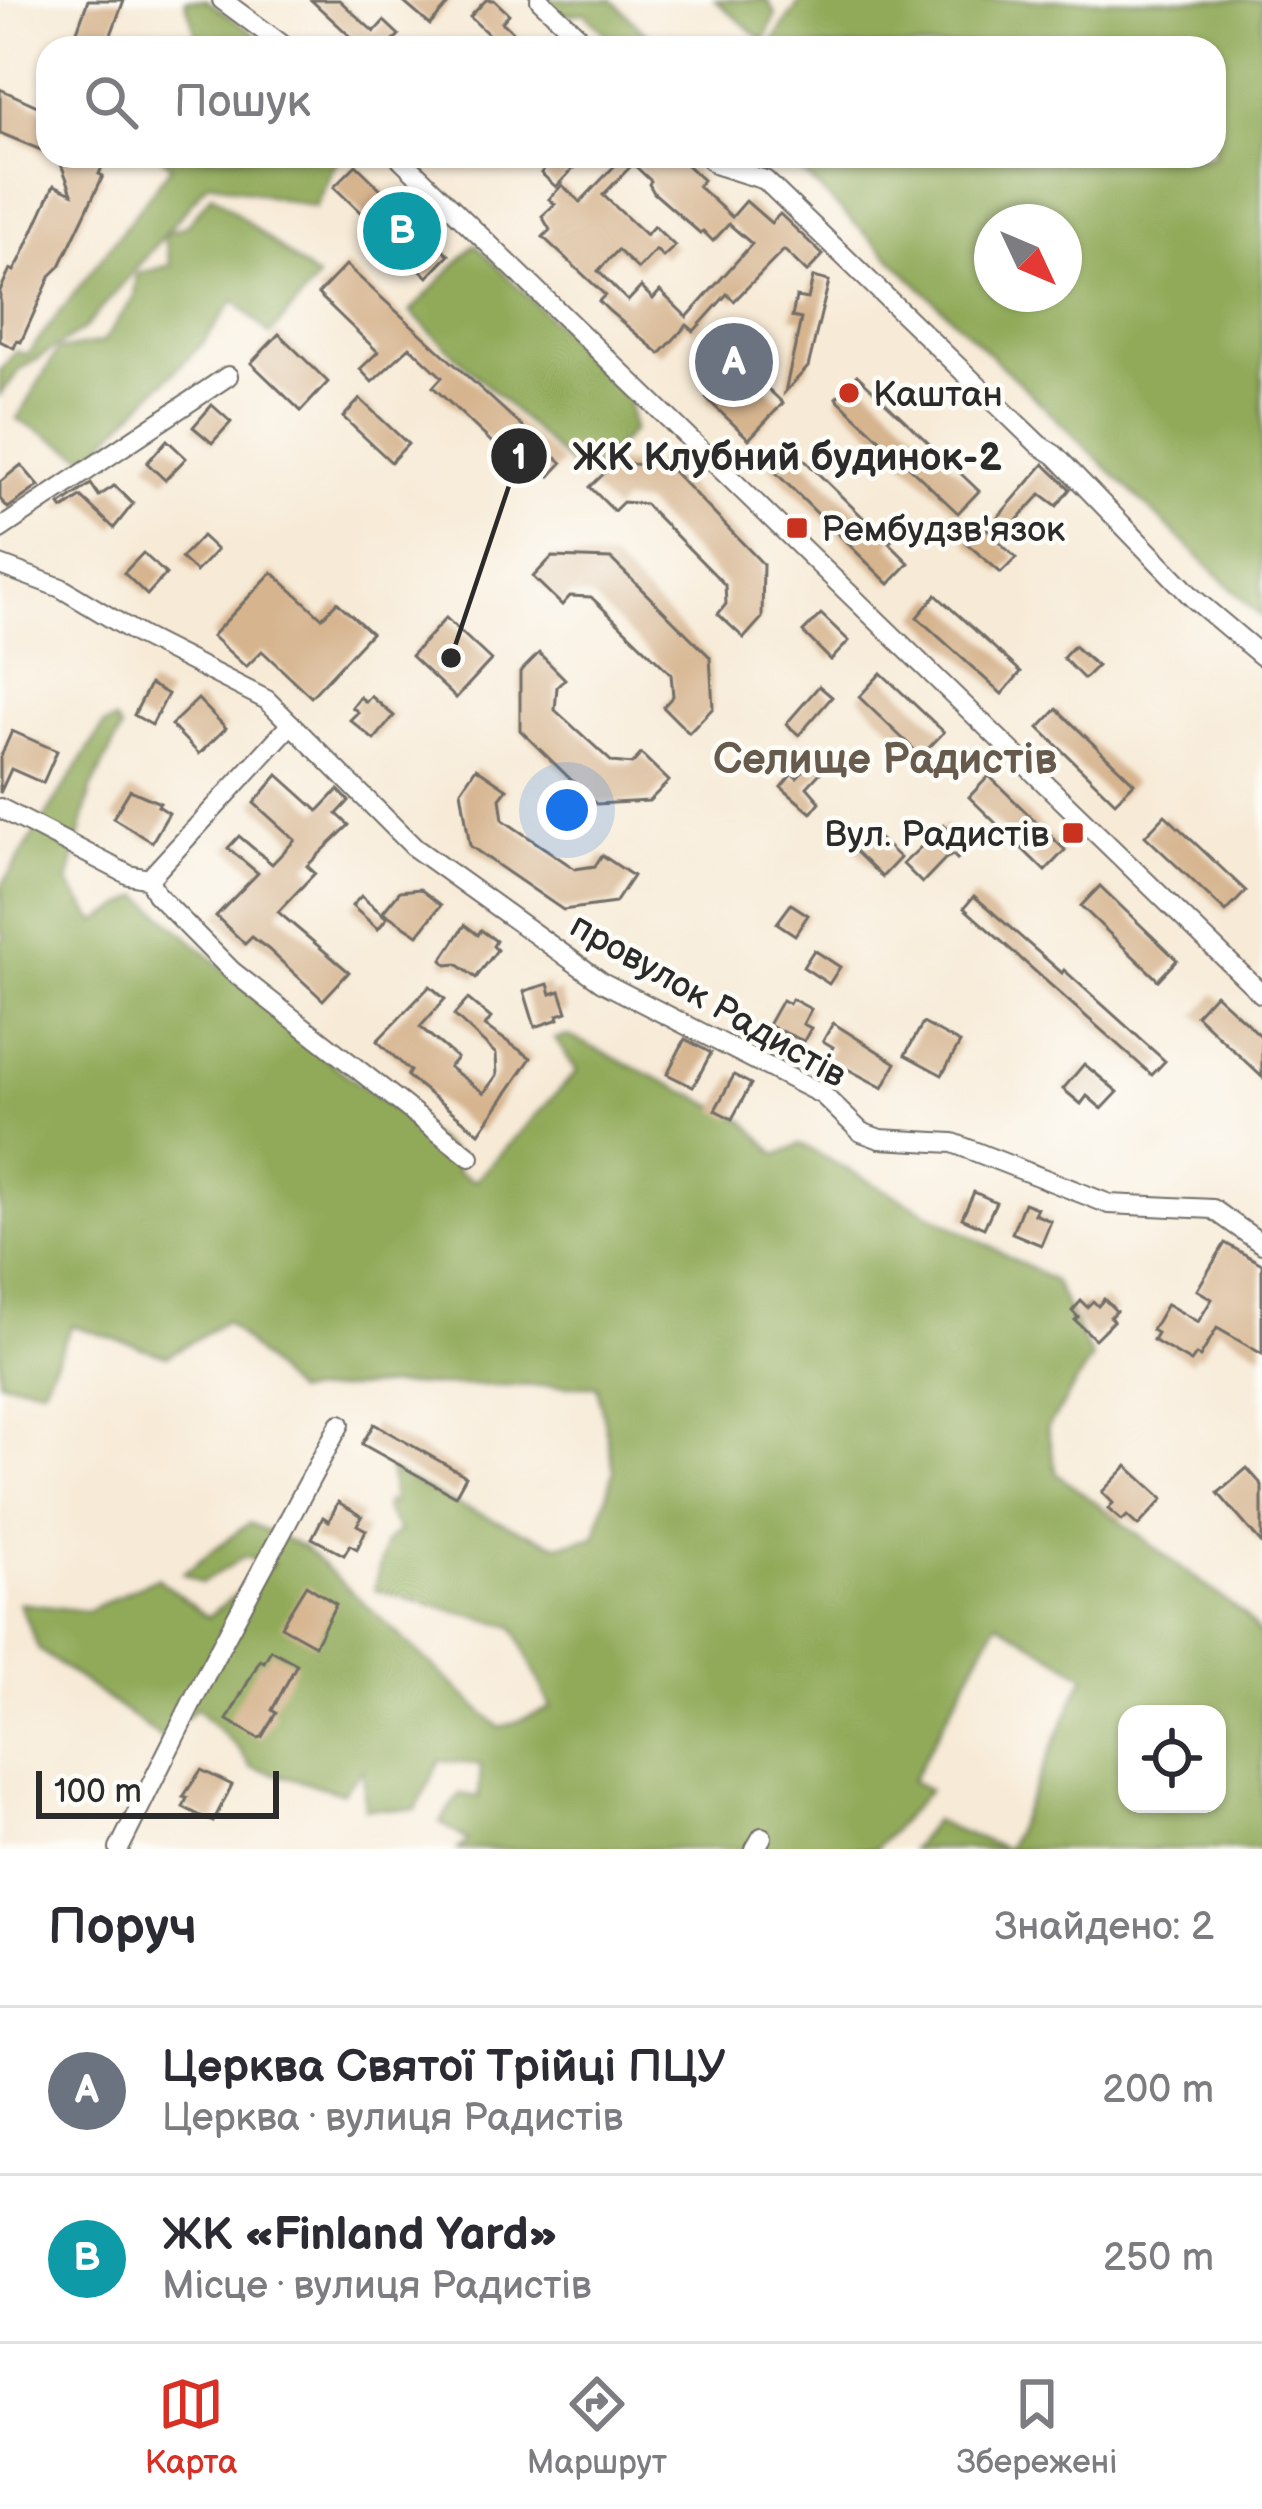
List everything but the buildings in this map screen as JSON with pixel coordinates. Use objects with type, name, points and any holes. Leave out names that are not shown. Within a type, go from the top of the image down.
[{"type":"street","points":[[222,0],[271,36]]},
{"type":"street","points":[[540,0],[578,36]]},
{"type":"street","points":[[410,168],[1262,994]]},
{"type":"street","points":[[726,168],[765,180],[1022,429],[1055,455],[1192,598],[1262,656]]},
{"type":"street","points":[[0,529],[228,376]]},
{"type":"street","name":"провулок Радистів","points":[[0,565],[61,588],[140,636],[266,700],[415,848],[583,969],[655,1013],[823,1095],[861,1132],[880,1138],[953,1143],[1108,1204],[1213,1210],[1262,1244]]},
{"type":"street","points":[[149,879],[291,724]]},
{"type":"street","points":[[0,808],[129,875],[149,879]]},
{"type":"street","points":[[149,879],[156,894],[232,971],[470,1157]]},
{"type":"street","points":[[118,1849],[340,1424]]},
{"type":"green space","points":[[185,0],[206,0],[257,36],[195,36]]},
{"type":"green space","points":[[546,0],[612,0],[649,36],[608,36],[585,13],[562,15]]},
{"type":"green space","points":[[715,0],[767,0],[776,14],[766,36],[758,36]]},
{"type":"green space","points":[[801,0],[1262,0],[1262,618],[797,168],[1226,168],[1226,36],[776,36]]},
{"type":"green space","points":[[170,168],[333,168],[315,207],[209,182],[164,235],[187,225],[212,194],[318,279],[270,335],[234,300],[205,341],[88,458],[17,419],[58,350],[103,342],[134,297],[137,274],[171,265],[164,236],[83,330],[21,369],[0,395],[0,371],[16,351],[27,355]]},
{"type":"green space","points":[[475,244],[628,396],[633,431],[583,477],[410,312]]},
{"type":"green space","points":[[115,721],[121,730],[91,789],[68,883],[96,922],[141,896],[336,1067],[457,1155],[457,1172],[475,1181],[577,1071],[555,1039],[569,1036],[744,1120],[777,1155],[800,1144],[1054,1281],[1092,1358],[1047,1429],[1057,1474],[1246,1616],[1262,1637],[1262,1849],[1007,1849],[1085,1675],[997,1622],[912,1781],[929,1790],[876,1849],[458,1849],[468,1841],[440,1822],[460,1794],[479,1797],[481,1765],[440,1760],[416,1810],[365,1808],[363,1769],[342,1793],[251,1767],[196,1708],[163,1739],[39,1650],[19,1603],[86,1611],[157,1578],[208,1617],[273,1564],[244,1557],[202,1583],[183,1573],[249,1523],[303,1547],[500,1728],[551,1708],[514,1627],[374,1589],[386,1542],[399,1531],[384,1508],[386,1502],[393,1505],[390,1470],[451,1502],[557,1545],[595,1537],[614,1471],[597,1386],[393,1385],[294,1393],[226,1321],[167,1356],[72,1325],[43,1387],[0,1381],[2,885],[104,725]]},
{"type":"green space","points":[[934,1821],[1006,1849],[911,1849]]},
{"type":"place","name":"ЖК «Finland Yard»","points":[[402,231]]},
{"type":"place","name":"Церква Святої Трійці ПЦУ","points":[[734,362]]},
{"type":"place","name":"Каштан","points":[[849,393]]},
{"type":"place","name":"Рембудзв'язок","points":[[797,528]]},
{"type":"place","name":"ЖК Клубний будинок-2","points":[[451,658]]},
{"type":"place","name":"Вул. Радистів","points":[[1073,833]]},
{"type":"district","name":"Селище Радистів","points":[[885,758]]}]
